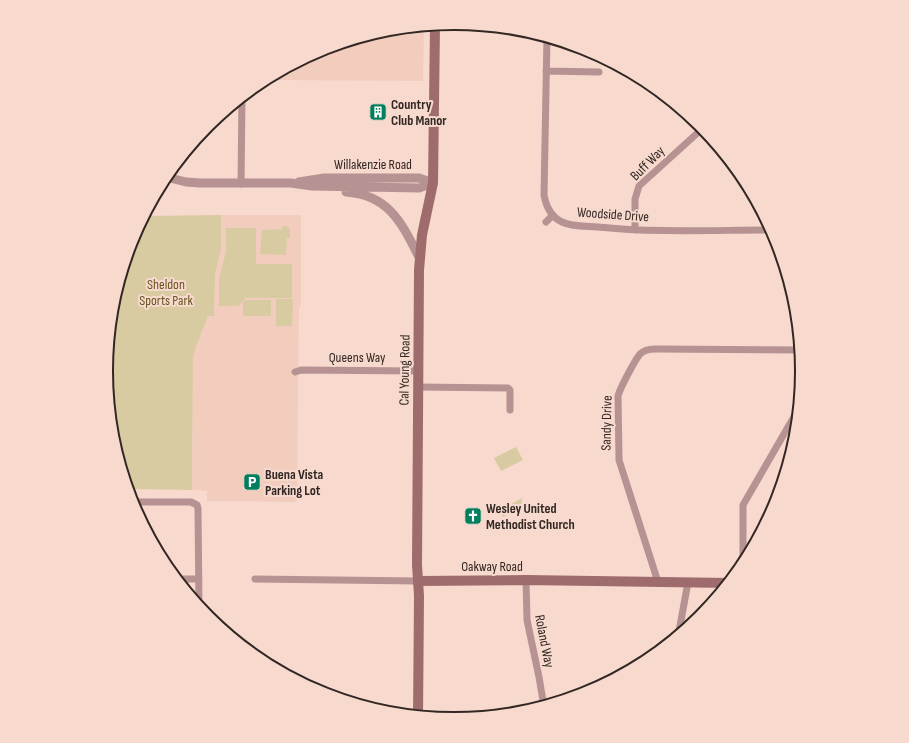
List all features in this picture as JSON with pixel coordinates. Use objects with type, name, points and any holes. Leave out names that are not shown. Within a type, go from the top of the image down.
[{"type":"main road","name":"Cal Young Road","points":[[418,711],[417,565],[420,259],[422,235],[433,183],[435,31]]},
{"type":"main road","name":"Oakway Road","points":[[418,581],[526,580],[722,583]]},
{"type":"street","points":[[546,43],[544,191],[547,206],[553,215],[546,222]]},
{"type":"street","points":[[546,71],[598,72]]},
{"type":"street","points":[[241,184],[242,105]]},
{"type":"street","name":"Buff Way","points":[[635,230],[635,199],[640,186],[698,132]]},
{"type":"street","name":"Willakenzie Road","points":[[173,179],[193,183],[241,184],[291,183],[324,178],[419,178],[433,183]]},
{"type":"street","name":"Willakenzie Road","points":[[291,183],[312,186],[419,188],[433,183]]},
{"type":"street","points":[[312,186],[323,190],[354,192],[370,196],[383,204],[394,213],[420,259]]},
{"type":"street","name":"Woodside Drive","points":[[553,215],[562,222],[574,225],[635,230],[765,230]]},
{"type":"street","name":"Sandy Drive","points":[[658,582],[618,455],[618,396],[620,389],[640,354],[647,350],[655,349],[795,350]]},
{"type":"street","name":"Queens Way","points":[[295,372],[301,370],[418,371]]},
{"type":"street","points":[[418,387],[508,388],[510,390],[510,410]]},
{"type":"street","points":[[743,553],[743,504],[792,419]]},
{"type":"street","points":[[139,502],[194,503],[198,508],[197,596]]},
{"type":"street","points":[[184,579],[198,579]]},
{"type":"street","name":"Oakway Road","points":[[255,579],[418,581]]},
{"type":"street","name":"Roland Way","points":[[526,580],[527,620],[543,701]]},
{"type":"street","points":[[679,628],[688,582]]},
{"type":"shaded area","points":[[424,32],[423,81],[278,80],[303,65],[345,48],[388,37]]},
{"type":"shaded area","points":[[221,215],[301,215],[301,307],[299,307],[297,502],[207,501],[207,491],[192,490],[193,358],[208,316],[214,316],[215,275],[221,250]]},
{"type":"green space","name":"Sheldon Sports Park","points":[[221,215],[221,250],[215,275],[214,316],[208,316],[193,358],[192,490],[134,489],[125,460],[116,416],[113,372],[116,327],[131,262],[150,216]]},
{"type":"green space","points":[[282,226],[287,226],[290,229],[290,238],[287,238],[286,255],[260,254],[262,230],[282,229]]},
{"type":"green space","points":[[226,228],[256,228],[256,264],[292,264],[292,298],[246,298],[239,306],[219,306],[219,278],[226,252]]},
{"type":"green space","points":[[276,299],[293,299],[292,326],[276,326]]},
{"type":"green space","points":[[245,300],[271,300],[271,316],[243,316],[243,302]]},
{"type":"green space","points":[[516,447],[523,460],[501,471],[494,458]]},
{"type":"green space","points":[[522,498],[521,507],[503,517],[499,511]]},
{"type":"place","name":"Country Club Manor","points":[[378,112]]},
{"type":"place","name":"Buena Vista Parking Lot","points":[[252,482]]},
{"type":"place","name":"Wesley United Methodist Church","points":[[473,516]]}]
